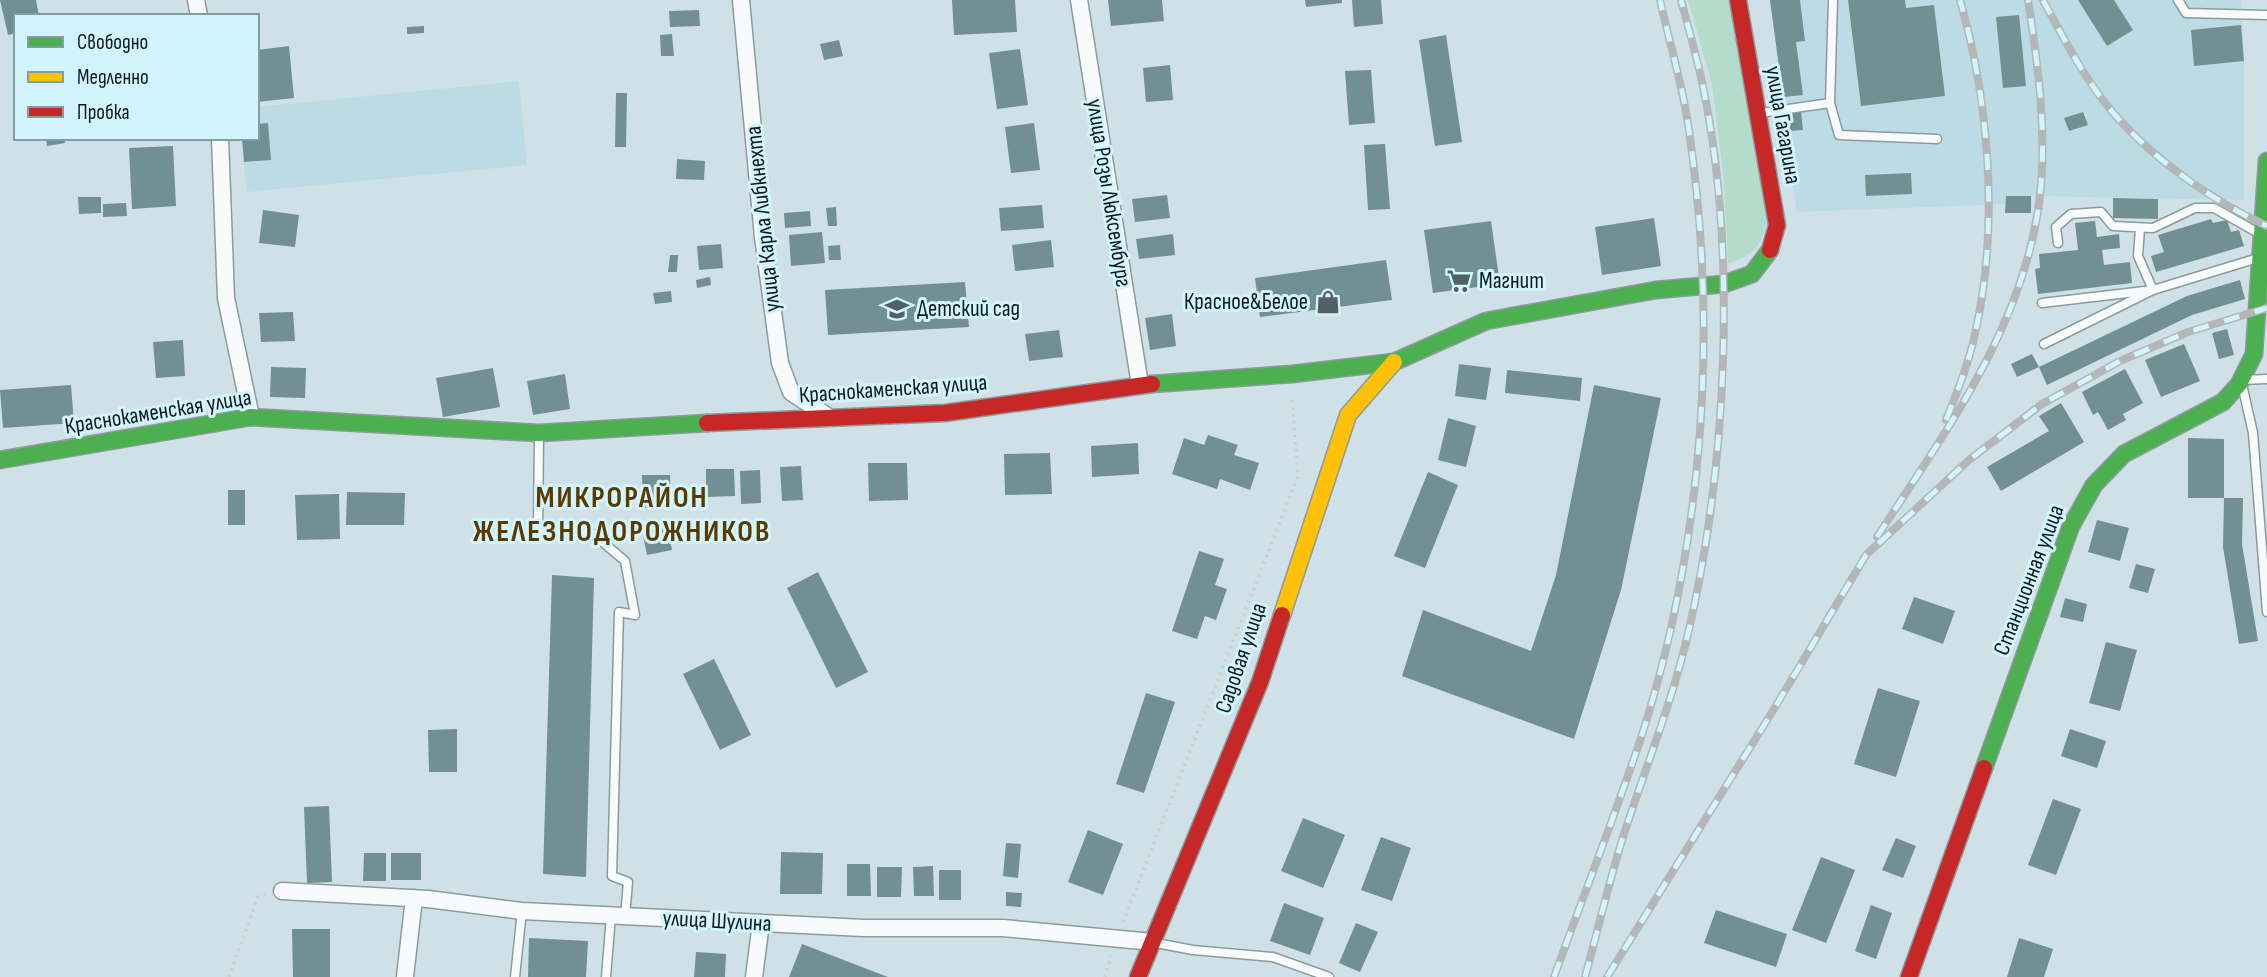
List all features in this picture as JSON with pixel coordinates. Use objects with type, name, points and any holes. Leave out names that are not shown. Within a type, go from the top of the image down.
[{"type":"street","name":"улица Карла Либкнехта","points":[[741,0],[764,237],[780,363],[791,393],[827,416]]},
{"type":"street","name":"улица Розы Люксембург","points":[[1079,0],[1140,385]]},
{"type":"street","name":"улица Гагарина","points":[[1738,0],[1777,225],[1769,257]]},
{"type":"street","points":[[220,140],[226,298],[251,417]]},
{"type":"street","name":"Станционная улица","points":[[1909,977],[2071,526],[2086,495],[2112,463],[2160,433],[2218,406],[2241,380],[2254,354],[2267,162]]},
{"type":"street","name":"Краснокаменская улица","points":[[0,460],[251,417],[540,433],[827,416],[945,413],[1140,385],[1292,374],[1394,362],[1486,321],[1656,290],[1724,284],[1752,274],[1769,257]]},
{"type":"street","name":"Садовая улица","points":[[1139,977],[1259,682],[1348,415],[1394,362]]},
{"type":"street","name":"улица Шулина","points":[[282,891],[414,898],[522,911],[864,928],[1003,928],[1153,942]]},
{"type":"street","points":[[405,977],[414,898]]},
{"type":"street","points":[[754,977],[761,923]]},
{"type":"lane","points":[[1833,0],[1830,103],[1839,135],[1937,139]]},
{"type":"lane","points":[[2178,0],[2186,13],[2267,15]]},
{"type":"lane","points":[[1758,114],[1830,103]]},
{"type":"lane","points":[[2058,243],[2056,227],[2071,214],[2101,212],[2113,226],[2153,228],[2195,208],[2214,208],[2262,230]]},
{"type":"lane","points":[[2140,228],[2138,256],[2153,290]]},
{"type":"lane","points":[[2044,344],[2153,290],[2261,257]]},
{"type":"lane","points":[[2042,303],[2153,290]]},
{"type":"lane","points":[[2267,379],[2241,380],[2253,433],[2264,521],[2267,612]]},
{"type":"lane","points":[[540,433],[538,531],[593,534],[625,561],[635,615],[619,612],[612,876],[628,882],[606,977]]},
{"type":"lane","points":[[515,977],[522,911]]},
{"type":"lane","points":[[1153,942],[1193,950],[1273,957],[1329,977]]},
{"type":"path","points":[[1105,977],[1117,939],[1298,476],[1292,374]]},
{"type":"path","points":[[229,977],[258,897],[282,891]]},
{"type":"shaded area","points":[[1770,0],[2241,0],[2244,200],[2032,196],[2031,213],[2005,213],[2005,204],[1797,212],[1784,132],[1788,131]]},
{"type":"shaded area","points":[[519,81],[527,165],[247,192],[241,140],[259,140],[259,107]]},
{"type":"green space","points":[[1688,0],[1728,0],[1767,217],[1760,241],[1751,253],[1728,263],[1723,171],[1712,84]]},
{"type":"building","points":[[0,0],[36,0],[39,14],[14,14],[14,34],[8,35]]},
{"type":"building","points":[[952,0],[1015,0],[1017,32],[954,35]]},
{"type":"building","points":[[1108,0],[1162,0],[1164,21],[1111,26]]},
{"type":"building","points":[[1305,0],[1342,0],[1342,3],[1306,7]]},
{"type":"building","points":[[1352,0],[1381,0],[1383,24],[1354,27]]},
{"type":"building","points":[[1770,0],[1800,0],[1805,41],[1796,42],[1803,95],[1783,97]]},
{"type":"building","points":[[1848,0],[1905,0],[1906,8],[1934,5],[1945,96],[1861,106]]},
{"type":"building","points":[[2078,0],[2114,0],[2133,30],[2107,46]]},
{"type":"building","points":[[699,10],[700,26],[670,27],[669,11]]},
{"type":"building","points":[[2019,15],[2026,86],[2003,88],[1996,17]]},
{"type":"building","points":[[2241,25],[2244,61],[2194,66],[2191,30]]},
{"type":"building","points":[[424,26],[424,33],[407,34],[407,27]]},
{"type":"building","points":[[672,34],[674,56],[661,56],[660,35]]},
{"type":"building","points":[[1446,35],[1462,142],[1435,146],[1419,40]]},
{"type":"building","points":[[839,40],[843,56],[824,60],[820,44]]},
{"type":"building","points":[[289,46],[294,98],[259,102],[259,50]]},
{"type":"building","points":[[1020,49],[1028,105],[997,109],[989,53]]},
{"type":"building","points":[[1170,65],[1173,100],[1146,102],[1143,68]]},
{"type":"building","points":[[1371,70],[1375,123],[1349,125],[1345,71]]},
{"type":"building","points":[[616,93],[627,93],[626,147],[615,147]]},
{"type":"building","points":[[1801,112],[1803,130],[1788,131],[1786,114]]},
{"type":"building","points":[[2083,112],[2088,125],[2069,131],[2064,118]]},
{"type":"building","points":[[268,123],[271,160],[244,162],[242,140],[259,140],[259,124]]},
{"type":"building","points":[[1034,123],[1040,170],[1011,173],[1005,127]]},
{"type":"building","points":[[46,140],[64,140],[65,143],[47,146]]},
{"type":"building","points":[[1385,144],[1390,209],[1368,210],[1364,145]]},
{"type":"building","points":[[173,146],[176,206],[132,209],[129,148]]},
{"type":"building","points":[[677,159],[705,161],[704,180],[676,179]]},
{"type":"building","points":[[1911,173],[1912,194],[1866,196],[1865,175]]},
{"type":"building","points":[[1167,195],[1170,218],[1135,222],[1132,199]]},
{"type":"building","points":[[2006,196],[2031,196],[2031,213],[2005,213]]},
{"type":"building","points":[[78,197],[101,197],[101,213],[79,214]]},
{"type":"building","points":[[2113,198],[2158,199],[2158,219],[2113,218]]},
{"type":"building","points":[[126,203],[127,216],[103,217],[103,204]]},
{"type":"building","points":[[1042,205],[1044,228],[1001,231],[999,208]]},
{"type":"building","points":[[836,207],[837,226],[828,226],[826,208]]},
{"type":"building","points":[[263,210],[299,215],[295,247],[259,243]]},
{"type":"building","points":[[810,211],[811,226],[785,228],[784,213]]},
{"type":"building","points":[[1654,218],[1661,266],[1602,275],[1595,227]]},
{"type":"building","points":[[2211,219],[2213,223],[2227,220],[2231,232],[2239,230],[2244,246],[2156,272],[2151,256],[2164,252],[2158,235]]},
{"type":"building","points":[[1491,221],[1500,284],[1433,293],[1424,230]]},
{"type":"building","points":[[2095,221],[2097,237],[2119,234],[2120,248],[2102,250],[2104,265],[2130,262],[2132,283],[2038,294],[2035,269],[2040,268],[2039,254],[2078,250],[2075,223]]},
{"type":"building","points":[[822,232],[825,263],[791,266],[789,235]]},
{"type":"building","points":[[1173,234],[1175,255],[1139,259],[1136,239]]},
{"type":"building","points":[[1051,240],[1054,267],[1015,271],[1012,245]]},
{"type":"building","points":[[721,244],[723,268],[699,270],[697,246]]},
{"type":"building","points":[[840,245],[841,260],[829,260],[828,246]]},
{"type":"building","points":[[670,255],[678,255],[677,272],[668,272]]},
{"type":"building","points":[[1386,260],[1392,300],[1260,317],[1255,278]]},
{"type":"building","points":[[710,277],[711,285],[697,288],[696,280]]},
{"type":"building","points":[[2240,280],[2245,299],[2192,315],[2047,385],[2039,367],[2187,296]]},
{"type":"building","name":"Детский сад","points":[[965,282],[969,327],[828,335],[825,290]]},
{"type":"building","points":[[671,291],[672,302],[655,304],[653,293]]},
{"type":"building","points":[[293,312],[295,341],[261,342],[259,313]]},
{"type":"building","points":[[1172,314],[1176,346],[1150,350],[1145,318]]},
{"type":"building","points":[[2227,329],[2234,355],[2219,359],[2212,333]]},
{"type":"building","points":[[1059,330],[1063,357],[1029,361],[1025,334]]},
{"type":"building","points":[[183,340],[185,376],[156,378],[153,342]]},
{"type":"building","points":[[2184,344],[2200,381],[2161,397],[2145,360]]},
{"type":"building","points":[[2032,354],[2039,367],[2017,377],[2011,364]]},
{"type":"building","points":[[1459,364],[1491,368],[1486,400],[1455,396]]},
{"type":"building","points":[[271,367],[306,368],[305,398],[270,397]]},
{"type":"building","points":[[493,368],[500,407],[443,417],[436,378]]},
{"type":"building","points":[[2125,369],[2143,403],[2123,414],[2126,420],[2108,430],[2098,412],[2093,415],[2082,392]]},
{"type":"building","points":[[1507,370],[1582,378],[1580,401],[1505,393]]},
{"type":"building","points":[[565,374],[570,409],[533,415],[527,381]]},
{"type":"building","points":[[71,385],[74,423],[3,428],[0,390]]},
{"type":"building","points":[[1594,385],[1661,398],[1621,590],[1574,739],[1402,676],[1423,610],[1531,651],[1556,575]]},
{"type":"building","points":[[2061,403],[2084,442],[2001,491],[1987,467],[2049,431],[2039,416]]},
{"type":"building","points":[[1448,418],[1476,426],[1466,467],[1438,460]]},
{"type":"building","points":[[1208,435],[1238,445],[1234,455],[1259,463],[1250,490],[1220,479],[1217,489],[1172,474],[1184,438],[1204,445]]},
{"type":"building","points":[[2188,438],[2224,439],[2224,498],[2188,498]]},
{"type":"building","points":[[1138,443],[1139,474],[1092,477],[1091,446]]},
{"type":"building","points":[[1050,453],[1052,494],[1005,495],[1004,454]]},
{"type":"building","points":[[868,463],[907,463],[908,500],[869,501]]},
{"type":"building","points":[[801,466],[803,500],[782,501],[780,467]]},
{"type":"building","points":[[706,469],[734,469],[735,496],[706,497]]},
{"type":"building","points":[[760,470],[761,503],[741,504],[740,471]]},
{"type":"building","points":[[1428,472],[1458,485],[1425,568],[1394,556]]},
{"type":"building","points":[[642,475],[670,475],[671,508],[643,508]]},
{"type":"building","points":[[228,490],[245,490],[245,525],[228,525]]},
{"type":"building","points":[[347,492],[405,493],[404,525],[346,525]]},
{"type":"building","points":[[339,494],[340,539],[297,540],[295,495]]},
{"type":"building","points":[[2224,498],[2243,498],[2242,544],[2258,641],[2239,644],[2223,547]]},
{"type":"building","points":[[2097,520],[2129,528],[2120,561],[2088,552]]},
{"type":"building","points":[[667,526],[672,550],[647,555],[642,531]]},
{"type":"building","points":[[1199,551],[1224,559],[1215,585],[1227,589],[1216,620],[1205,616],[1197,639],[1172,631]]},
{"type":"building","points":[[2136,564],[2155,569],[2148,593],[2129,588]]},
{"type":"building","points":[[818,572],[868,672],[836,688],[787,588]]},
{"type":"building","points":[[552,575],[594,578],[586,877],[543,874]]},
{"type":"building","points":[[1914,597],[1955,611],[1943,644],[1902,629]]},
{"type":"building","points":[[2065,598],[2087,604],[2083,622],[2060,617]]},
{"type":"building","points":[[2106,642],[2137,650],[2120,711],[2089,703]]},
{"type":"building","points":[[714,659],[751,735],[720,750],[683,674]]},
{"type":"building","points":[[1878,688],[1920,701],[1896,777],[1854,764]]},
{"type":"building","points":[[1146,693],[1175,702],[1144,793],[1116,784]]},
{"type":"building","points":[[457,729],[457,772],[429,772],[428,730]]},
{"type":"building","points":[[2070,729],[2106,741],[2097,768],[2061,756]]},
{"type":"building","points":[[2053,799],[2081,809],[2056,875],[2028,865]]},
{"type":"building","points":[[329,806],[332,882],[307,883],[304,807]]},
{"type":"building","points":[[1303,818],[1345,835],[1323,888],[1281,871]]},
{"type":"building","points":[[1088,830],[1123,844],[1103,895],[1068,882]]},
{"type":"building","points":[[1381,837],[1411,848],[1392,901],[1361,890]]},
{"type":"building","points":[[1896,838],[1916,846],[1903,878],[1882,870]]},
{"type":"building","points":[[1006,843],[1021,844],[1018,878],[1003,876]]},
{"type":"building","points":[[781,852],[823,853],[822,894],[780,894]]},
{"type":"building","points":[[364,853],[386,853],[386,881],[363,881]]},
{"type":"building","points":[[391,853],[421,853],[421,880],[391,880]]},
{"type":"building","points":[[1821,857],[1855,870],[1826,943],[1792,930]]},
{"type":"building","points":[[847,864],[870,864],[871,896],[847,896]]},
{"type":"building","points":[[933,866],[934,896],[914,896],[913,867]]},
{"type":"building","points":[[877,867],[902,867],[901,897],[877,897]]},
{"type":"building","points":[[939,870],[961,870],[961,900],[939,900]]},
{"type":"building","points":[[1006,892],[1022,893],[1021,907],[1006,906]]},
{"type":"building","points":[[1284,903],[1324,918],[1310,955],[1270,941]]},
{"type":"building","points":[[1871,905],[1892,913],[1876,959],[1855,951]]},
{"type":"building","points":[[1716,910],[1787,934],[1776,967],[1704,943]]},
{"type":"building","points":[[1356,923],[1378,932],[1360,972],[1339,963]]},
{"type":"building","points":[[292,929],[330,929],[330,977],[293,977]]},
{"type":"building","points":[[529,938],[588,941],[586,977],[528,977]]},
{"type":"building","points":[[2019,938],[2053,949],[2044,977],[2007,977]]},
{"type":"building","points":[[802,944],[888,977],[789,977]]},
{"type":"building","points":[[696,952],[726,954],[725,977],[694,977]]},
{"type":"railway","points":[[1554,977],[1641,738],[1662,664],[1692,511],[1700,434],[1703,278],[1688,124],[1660,0]]},
{"type":"railway","points":[[1585,977],[1619,852],[1681,663],[1701,573],[1719,433],[1724,288],[1720,216],[1713,147],[1702,82],[1681,0]]},
{"type":"railway","points":[[1946,420],[1967,364],[1976,329],[1983,289],[1989,206],[1984,121],[1978,79],[1960,0]]},
{"type":"railway","points":[[1877,537],[1979,375],[2018,288],[2032,242],[2040,195],[2042,122],[2028,0]]},
{"type":"railway","points":[[2043,0],[2094,89],[2131,132],[2205,192],[2267,226]]},
{"type":"railway","points":[[1607,977],[1774,709],[1866,555],[1969,460],[2042,404],[2120,361],[2188,332],[2267,308]]},
{"type":"traffic: fast","points":[[1984,768],[2071,526],[2094,485],[2124,454],[2223,402],[2239,384],[2254,354],[2267,161]]},
{"type":"traffic: fast","points":[[1152,384],[1292,374],[1394,362],[1486,321],[1656,290],[1724,284],[1752,274],[1770,250]]},
{"type":"traffic: fast","points":[[0,460],[251,417],[539,433],[707,423]]},
{"type":"traffic: slow","points":[[1282,615],[1348,415],[1394,362]]},
{"type":"traffic: jam","points":[[1738,0],[1777,225],[1770,250]]},
{"type":"traffic: jam","points":[[707,423],[945,413],[1152,384]]},
{"type":"traffic: jam","points":[[1138,977],[1260,682],[1282,615]]},
{"type":"traffic: jam","points":[[1909,977],[1984,768]]},
{"type":"place","name":"Магнит","points":[[1459,281]]},
{"type":"place","name":"Красное&Белое","points":[[1328,302]]},
{"type":"place","name":"Детский сад","points":[[897,309]]},
{"type":"district","name":"МИКРОРАЙОН ЖЕЛЕЗНОДОРОЖНИКОВ","points":[[622,515]]}]
